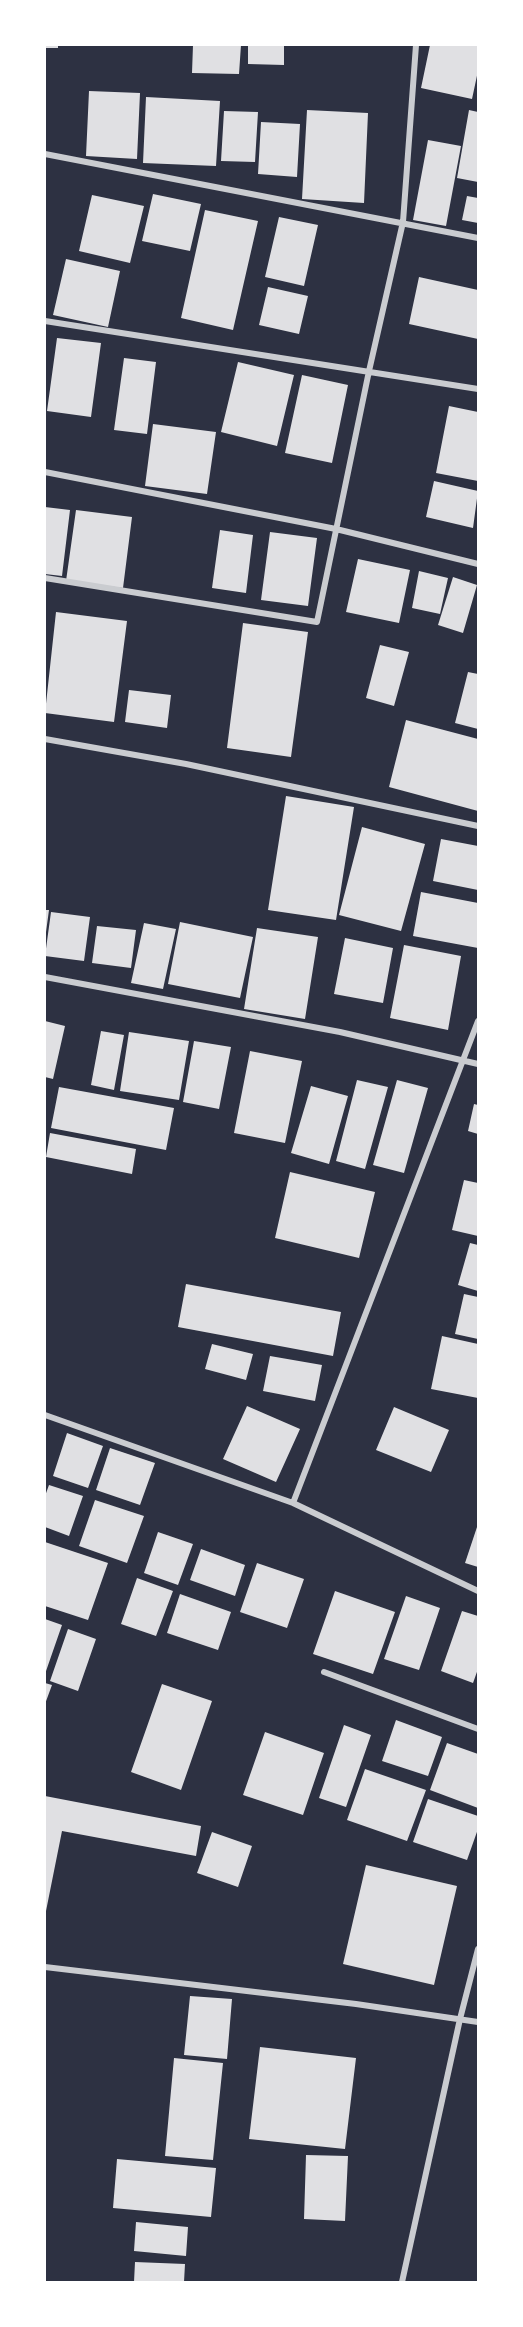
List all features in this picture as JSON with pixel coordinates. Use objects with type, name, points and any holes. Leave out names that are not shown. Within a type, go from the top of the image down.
[{"type":"street","points":[[45,578],[317,622],[369,371],[403,222],[416,45]]},
{"type":"street","points":[[45,154],[478,238]]},
{"type":"street","points":[[45,321],[478,389]]},
{"type":"street","points":[[45,472],[336,529],[478,564]]},
{"type":"street","points":[[45,739],[186,764],[478,826]]},
{"type":"street","points":[[45,977],[340,1032],[478,1064]]},
{"type":"street","points":[[293,1503],[478,1020]]},
{"type":"street","points":[[45,1415],[293,1503],[478,1591]]},
{"type":"street","points":[[324,1672],[478,1729]]},
{"type":"street","points":[[402,2282],[460,2019],[478,1949]]},
{"type":"street","points":[[45,1967],[478,2022]]},
{"type":"building","points":[[45,45],[58,45],[58,48],[45,48]]},
{"type":"building","points":[[193,45],[241,45],[239,74],[192,73]]},
{"type":"building","points":[[248,45],[284,45],[284,65],[248,64]]},
{"type":"building","points":[[430,45],[478,45],[478,71],[472,99],[421,88]]},
{"type":"building","points":[[89,91],[140,93],[137,159],[86,156]]},
{"type":"building","points":[[146,97],[220,101],[216,166],[143,163]]},
{"type":"building","points":[[307,110],[368,113],[364,203],[302,199]]},
{"type":"building","points":[[469,110],[478,112],[478,182],[457,178]]},
{"type":"building","points":[[224,111],[258,112],[255,162],[221,161]]},
{"type":"building","points":[[261,122],[300,124],[297,177],[258,174]]},
{"type":"building","points":[[428,140],[461,146],[446,226],[413,220]]},
{"type":"building","points":[[153,194],[201,204],[190,251],[142,241]]},
{"type":"building","points":[[92,195],[144,206],[130,263],[79,251]]},
{"type":"building","points":[[467,196],[478,198],[478,223],[462,220]]},
{"type":"building","points":[[205,210],[258,221],[233,330],[181,318]]},
{"type":"building","points":[[279,217],[318,225],[304,286],[265,277]]},
{"type":"building","points":[[66,259],[120,271],[108,327],[53,315]]},
{"type":"building","points":[[419,277],[478,290],[478,339],[409,324]]},
{"type":"building","points":[[268,287],[308,296],[299,334],[259,325]]},
{"type":"building","points":[[57,338],[101,343],[91,417],[47,411]]},
{"type":"building","points":[[124,358],[156,362],[147,434],[114,430]]},
{"type":"building","points":[[238,362],[294,375],[277,446],[221,432]]},
{"type":"building","points":[[302,375],[348,385],[332,463],[285,453]]},
{"type":"building","points":[[449,406],[478,412],[478,481],[436,473]]},
{"type":"building","points":[[153,424],[216,432],[207,494],[145,486]]},
{"type":"building","points":[[434,481],[478,491],[473,528],[426,517]]},
{"type":"building","points":[[45,507],[70,510],[62,576],[45,574]]},
{"type":"building","points":[[76,510],[132,517],[123,588],[66,581]]},
{"type":"building","points":[[220,530],[253,535],[246,593],[212,588]]},
{"type":"building","points":[[270,532],[317,538],[308,606],[261,600]]},
{"type":"building","points":[[358,559],[410,570],[399,623],[346,612]]},
{"type":"building","points":[[419,571],[448,578],[440,614],[412,608]]},
{"type":"building","points":[[453,577],[477,585],[463,633],[438,625]]},
{"type":"building","points":[[56,612],[127,621],[114,722],[45,713]]},
{"type":"building","points":[[243,623],[308,632],[291,757],[227,748]]},
{"type":"building","points":[[380,645],[409,652],[394,706],[366,698]]},
{"type":"building","points":[[468,672],[478,674],[478,729],[455,723]]},
{"type":"building","points":[[129,690],[171,695],[167,728],[125,722]]},
{"type":"building","points":[[406,720],[478,739],[478,811],[389,787]]},
{"type":"building","points":[[286,796],[354,807],[336,920],[268,910]]},
{"type":"building","points":[[362,827],[425,844],[401,931],[339,915]]},
{"type":"building","points":[[441,839],[478,846],[478,890],[433,881]]},
{"type":"building","points":[[421,892],[478,903],[478,948],[413,936]]},
{"type":"building","points":[[45,910],[49,910],[46,932],[45,932]]},
{"type":"building","points":[[51,912],[90,917],[84,961],[45,956]]},
{"type":"building","points":[[180,922],[253,937],[240,998],[168,984]]},
{"type":"building","points":[[144,923],[176,929],[163,989],[131,983]]},
{"type":"building","points":[[97,926],[136,930],[131,968],[92,963]]},
{"type":"building","points":[[257,928],[318,937],[305,1019],[244,1009]]},
{"type":"building","points":[[345,938],[393,948],[383,1003],[334,994]]},
{"type":"building","points":[[404,945],[461,956],[448,1030],[390,1018]]},
{"type":"building","points":[[45,1021],[65,1026],[53,1079],[45,1077]]},
{"type":"building","points":[[101,1031],[124,1035],[114,1090],[91,1085]]},
{"type":"building","points":[[129,1032],[189,1041],[179,1100],[120,1091]]},
{"type":"building","points":[[194,1041],[231,1047],[219,1109],[183,1102]]},
{"type":"building","points":[[250,1051],[302,1061],[285,1143],[234,1133]]},
{"type":"building","points":[[357,1080],[388,1087],[365,1169],[336,1161]]},
{"type":"building","points":[[397,1080],[428,1088],[404,1173],[373,1165]]},
{"type":"building","points":[[311,1086],[348,1096],[329,1164],[291,1153]]},
{"type":"building","points":[[59,1087],[174,1108],[166,1150],[51,1128]]},
{"type":"building","points":[[474,1104],[478,1105],[478,1134],[468,1131]]},
{"type":"building","points":[[50,1133],[136,1149],[132,1174],[46,1157]]},
{"type":"building","points":[[290,1172],[375,1192],[359,1258],[275,1238]]},
{"type":"building","points":[[464,1180],[478,1183],[478,1236],[452,1230]]},
{"type":"building","points":[[470,1243],[478,1245],[478,1291],[458,1285]]},
{"type":"building","points":[[186,1284],[341,1312],[333,1356],[178,1327]]},
{"type":"building","points":[[464,1294],[478,1297],[478,1339],[455,1334]]},
{"type":"building","points":[[442,1336],[478,1344],[478,1398],[431,1389]]},
{"type":"building","points":[[212,1344],[253,1354],[246,1380],[205,1369]]},
{"type":"building","points":[[270,1356],[322,1365],[315,1401],[263,1391]]},
{"type":"building","points":[[247,1406],[300,1429],[276,1482],[223,1459]]},
{"type":"building","points":[[394,1407],[449,1430],[431,1472],[376,1450]]},
{"type":"building","points":[[67,1433],[103,1446],[88,1488],[53,1476]]},
{"type":"building","points":[[110,1448],[155,1463],[140,1505],[96,1490]]},
{"type":"building","points":[[49,1485],[83,1496],[69,1536],[45,1527],[45,1496]]},
{"type":"building","points":[[95,1500],[144,1516],[127,1563],[79,1546]]},
{"type":"building","points":[[478,1524],[478,1567],[465,1563]]},
{"type":"building","points":[[158,1532],[193,1544],[178,1585],[144,1573]]},
{"type":"building","points":[[45,1542],[108,1563],[88,1620],[45,1606]]},
{"type":"building","points":[[201,1549],[245,1565],[235,1596],[190,1580]]},
{"type":"building","points":[[257,1563],[304,1579],[287,1628],[240,1612]]},
{"type":"building","points":[[137,1578],[173,1591],[156,1636],[121,1624]]},
{"type":"building","points":[[335,1591],[395,1612],[373,1674],[313,1654]]},
{"type":"building","points":[[180,1594],[231,1612],[218,1650],[167,1633]]},
{"type":"building","points":[[406,1596],[440,1608],[419,1670],[384,1659]]},
{"type":"building","points":[[462,1611],[478,1616],[478,1669],[473,1683],[441,1671]]},
{"type":"building","points":[[45,1619],[62,1625],[45,1674]]},
{"type":"building","points":[[68,1629],[96,1639],[78,1691],[50,1681]]},
{"type":"building","points":[[45,1683],[52,1685],[45,1704]]},
{"type":"building","points":[[162,1684],[212,1701],[181,1790],[131,1772]]},
{"type":"building","points":[[396,1720],[442,1737],[428,1776],[382,1761]]},
{"type":"building","points":[[344,1725],[371,1735],[346,1807],[319,1798]]},
{"type":"building","points":[[265,1732],[324,1753],[303,1815],[243,1795]]},
{"type":"building","points":[[447,1743],[478,1754],[478,1808],[430,1790]]},
{"type":"building","points":[[365,1769],[426,1790],[407,1841],[347,1820]]},
{"type":"building","points":[[45,1796],[201,1826],[196,1856],[62,1831],[45,1916]]},
{"type":"building","points":[[428,1799],[478,1816],[478,1829],[467,1860],[413,1842]]},
{"type":"building","points":[[212,1832],[252,1846],[238,1887],[197,1873]]},
{"type":"building","points":[[366,1865],[457,1886],[434,1985],[343,1964]]},
{"type":"building","points":[[190,1996],[232,1999],[227,2059],[184,2055]]},
{"type":"building","points":[[260,2047],[356,2058],[345,2149],[249,2139]]},
{"type":"building","points":[[174,2058],[223,2063],[213,2160],[165,2156]]},
{"type":"building","points":[[306,2155],[348,2156],[345,2221],[304,2219]]},
{"type":"building","points":[[117,2159],[216,2168],[211,2217],[113,2208]]},
{"type":"building","points":[[136,2222],[188,2227],[186,2256],[134,2251]]},
{"type":"building","points":[[135,2262],[185,2264],[184,2282],[134,2282]]}]
